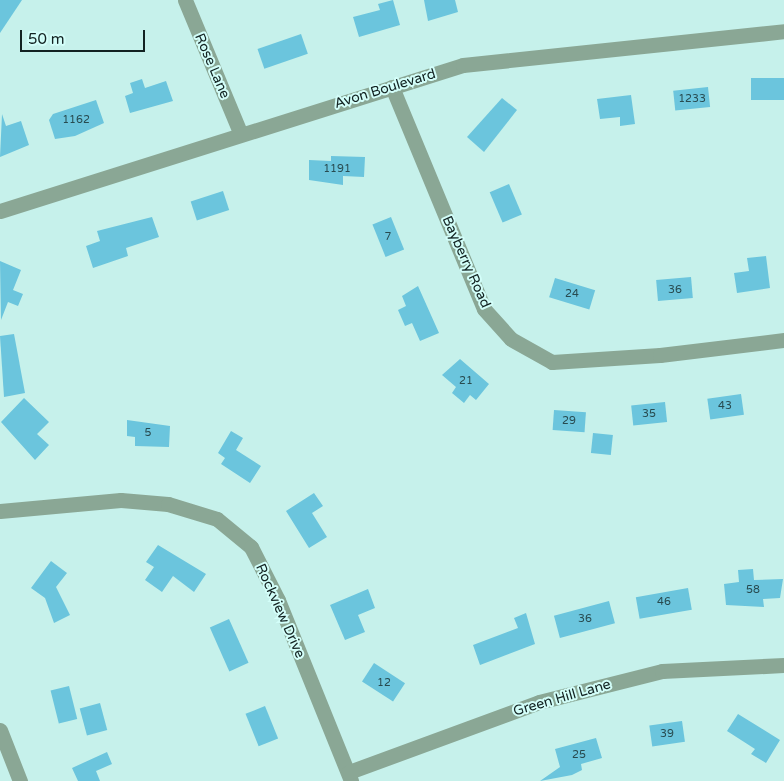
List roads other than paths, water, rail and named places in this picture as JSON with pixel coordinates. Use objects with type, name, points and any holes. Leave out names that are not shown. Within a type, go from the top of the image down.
[{"type":"street","name":"Rose Lane","points":[[185,0],[240,132]]},
{"type":"street","name":"Avon Boulevard","points":[[0,211],[240,132],[463,65],[784,31]]},
{"type":"street","name":"Bayberry Road","points":[[392,87],[484,309],[511,339],[552,362],[660,355],[784,340]]},
{"type":"street","name":"Rockview Drive","points":[[0,511],[121,500],[168,504],[217,519],[251,548],[278,600],[350,777]]},
{"type":"street","name":"Green Hill Lane","points":[[350,777],[539,702],[662,671],[784,665]]},
{"type":"street","points":[[0,736],[20,781]]}]
